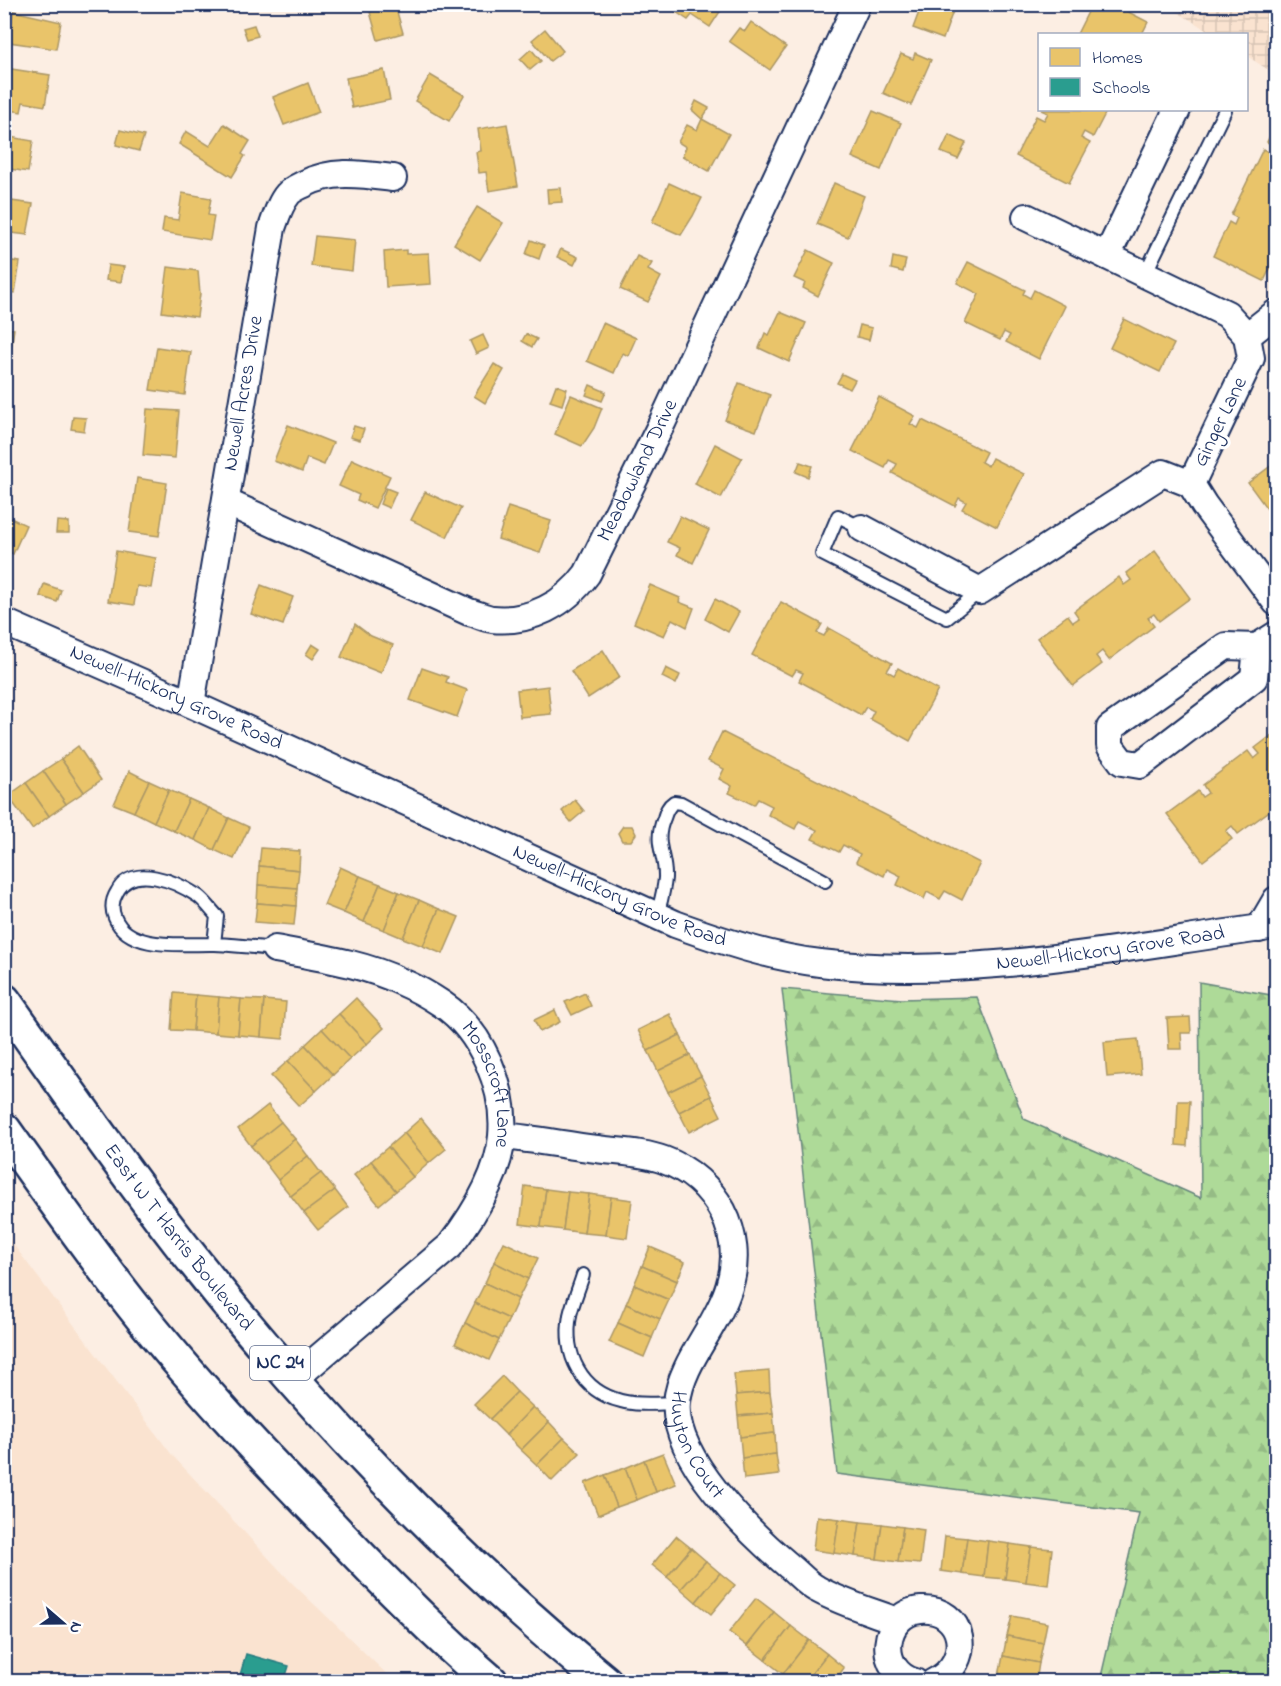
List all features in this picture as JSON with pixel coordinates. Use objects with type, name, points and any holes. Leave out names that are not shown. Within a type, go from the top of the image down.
[{"type":"main road","name":"East W T Harris Boulevard","points":[[4,1001],[114,1156],[240,1318],[359,1451],[421,1514],[499,1589],[605,1682]]},
{"type":"main road","points":[[4,1130],[134,1308],[208,1394],[271,1464],[400,1599],[491,1682]]},
{"type":"street","name":"Meadowland Drive","points":[[226,502],[469,612],[492,619],[517,618],[542,611],[560,601],[576,588],[592,564],[668,410],[849,8]]},
{"type":"street","points":[[1107,256],[1177,111]]},
{"type":"street","name":"Newell Acres Drive","points":[[191,704],[272,228],[277,212],[291,191],[315,178],[332,174],[362,174],[393,178]]},
{"type":"street","points":[[1026,217],[1227,314],[1249,347],[1276,313]]},
{"type":"street","name":"Ginger Lane","points":[[1249,347],[1191,484],[1276,602]]},
{"type":"street","points":[[862,528],[980,591],[1163,473],[1191,484]]},
{"type":"street","name":"Newell-Hickory Grove Road","points":[[4,622],[191,704],[657,916],[720,940],[791,958],[832,964],[904,967],[972,966],[1032,961],[1268,927]]},
{"type":"street","points":[[1267,641],[1254,678],[1140,765],[1122,762],[1110,746],[1110,728],[1227,646],[1267,641]]},
{"type":"street","points":[[1268,927],[1276,900]]},
{"type":"street","name":"Mosscroft Lane","points":[[275,949],[338,960],[368,969],[402,982],[444,1005],[482,1048],[492,1068],[501,1101],[502,1136],[495,1164],[482,1198],[468,1222],[450,1246],[294,1378]]},
{"type":"street","name":"Huyton Court","points":[[502,1136],[541,1139],[643,1154],[681,1167],[698,1180],[725,1215],[731,1227],[734,1242],[730,1285],[721,1309],[682,1378],[676,1403],[678,1423],[690,1451],[705,1479],[728,1506],[777,1556],[815,1588],[897,1621]]},
{"type":"street","points":[[915,1682],[900,1675],[892,1666],[887,1643],[890,1631],[897,1621],[913,1612],[930,1610],[942,1614],[951,1622],[958,1633],[960,1645],[959,1657],[953,1668],[934,1682]]},
{"type":"lane","points":[[1145,274],[1225,111]]},
{"type":"lane","points":[[862,528],[838,516],[822,554],[947,618],[980,591]]},
{"type":"lane","points":[[657,916],[665,880],[665,867],[658,839],[659,829],[668,807],[674,802],[681,803],[825,880]]},
{"type":"lane","points":[[214,944],[217,916],[199,897],[157,877],[131,877],[120,886],[113,898],[112,911],[118,924],[126,933],[148,941],[172,945],[214,944],[275,949]]},
{"type":"lane","points":[[583,1275],[570,1316],[569,1342],[574,1362],[583,1380],[600,1393],[621,1401],[643,1404],[676,1403]]},
{"type":"shaded area","points":[[1166,5],[1276,5],[1276,75],[1248,57],[1248,33],[1211,33]]},
{"type":"shaded area","points":[[4,1232],[172,1455],[291,1582],[394,1681],[5,1681]]},
{"type":"green space","points":[[1199,982],[1276,996],[1276,1681],[1100,1681],[1139,1513],[837,1474],[782,989],[902,999],[977,997],[1024,1119],[1201,1198]]},
{"type":"building: Homes","points":[[672,4],[725,4],[710,27],[692,15],[688,20],[670,8]]},
{"type":"building: Homes","points":[[922,4],[935,4],[953,11],[943,39],[913,28]]},
{"type":"building: Homes","points":[[1092,4],[1113,4],[1148,22],[1142,33],[1078,33]]},
{"type":"building: Homes","points":[[395,5],[403,33],[378,40],[370,12]]},
{"type":"building: Homes","points":[[13,11],[61,22],[56,49],[9,42]]},
{"type":"building: Homes","points":[[751,22],[786,47],[770,70],[729,41],[739,28],[745,31]]},
{"type":"building: Homes","points":[[254,25],[258,36],[247,39],[243,28]]},
{"type":"building: Homes","points":[[545,29],[563,51],[550,61],[532,40]]},
{"type":"building: Homes","points":[[531,49],[541,61],[530,70],[520,59]]},
{"type":"building: Homes","points":[[915,53],[931,60],[911,105],[883,93],[901,54],[913,59]]},
{"type":"building: Homes","points":[[5,68],[50,75],[45,106],[23,102],[21,112],[4,109]]},
{"type":"building: Homes","points":[[384,70],[390,100],[352,108],[346,78]]},
{"type":"building: Homes","points":[[430,75],[464,95],[449,121],[415,101]]},
{"type":"building: Homes","points":[[308,83],[319,112],[284,125],[273,97]]},
{"type":"building: Homes","points":[[696,101],[709,108],[702,119],[692,110]]},
{"type":"building: Homes","points":[[873,111],[901,123],[881,170],[852,157]]},
{"type":"building: Homes","points":[[1043,111],[1106,111],[1093,137],[1084,132],[1081,138],[1090,143],[1069,183],[1016,156],[1036,116],[1044,120],[1048,113]]},
{"type":"building: Homes","points":[[702,119],[729,134],[709,171],[682,156],[686,147],[678,142],[687,125],[697,130]]},
{"type":"building: Homes","points":[[1276,123],[1276,238],[1272,244],[1276,247],[1276,256],[1264,281],[1213,256],[1229,222],[1234,225],[1237,218],[1231,215],[1263,149],[1270,153],[1274,146],[1267,142]]},
{"type":"building: Homes","points":[[224,124],[250,141],[242,154],[245,156],[232,177],[179,144],[186,131],[210,146]]},
{"type":"building: Homes","points":[[507,124],[518,186],[489,191],[486,172],[479,173],[476,152],[481,151],[478,129]]},
{"type":"building: Homes","points":[[120,130],[144,136],[139,151],[116,145]]},
{"type":"building: Homes","points":[[949,135],[966,143],[958,159],[941,152]]},
{"type":"building: Homes","points":[[4,136],[33,141],[28,172],[4,168]]},
{"type":"building: Homes","points":[[669,183],[702,198],[681,235],[652,222]]},
{"type":"building: Homes","points":[[834,183],[864,196],[848,237],[817,224]]},
{"type":"building: Homes","points":[[561,188],[562,202],[548,203],[547,189]]},
{"type":"building: Homes","points":[[182,193],[211,198],[208,215],[214,216],[210,240],[162,232],[164,218],[178,220]]},
{"type":"building: Homes","points":[[4,200],[33,204],[27,235],[4,232]]},
{"type":"building: Homes","points":[[477,207],[503,223],[480,260],[454,244]]},
{"type":"building: Homes","points":[[315,236],[355,240],[352,271],[311,266]]},
{"type":"building: Homes","points":[[531,240],[544,245],[539,259],[526,254]]},
{"type":"building: Homes","points":[[561,249],[578,257],[574,265],[557,257]]},
{"type":"building: Homes","points":[[406,250],[406,254],[429,253],[431,284],[386,287],[384,252]]},
{"type":"building: Homes","points":[[808,250],[834,263],[818,296],[803,288],[805,283],[794,278]]},
{"type":"building: Homes","points":[[637,256],[652,263],[648,270],[661,277],[648,302],[620,289]]},
{"type":"building: Homes","points":[[893,257],[906,260],[903,272],[891,269]]},
{"type":"building: Homes","points":[[4,260],[20,262],[15,293],[4,291]]},
{"type":"building: Homes","points":[[968,262],[1025,290],[1023,294],[1030,298],[1034,290],[1065,306],[1039,359],[1006,342],[1010,335],[1004,332],[1000,340],[965,323],[979,294],[957,283]]},
{"type":"building: Homes","points":[[108,265],[124,267],[121,282],[106,280]]},
{"type":"building: Homes","points":[[168,267],[198,271],[200,294],[197,317],[162,312]]},
{"type":"building: Homes","points":[[780,312],[806,323],[789,362],[759,348],[765,333],[769,335]]},
{"type":"building: Homes","points":[[1124,319],[1174,344],[1160,372],[1110,348]]},
{"type":"building: Homes","points":[[603,323],[636,338],[628,356],[623,353],[614,373],[587,361]]},
{"type":"building: Homes","points":[[860,325],[872,328],[869,340],[857,337]]},
{"type":"building: Homes","points":[[4,328],[14,329],[9,361],[4,360]]},
{"type":"building: Homes","points":[[526,334],[537,339],[532,347],[522,341]]},
{"type":"building: Homes","points":[[483,335],[489,348],[476,354],[470,341]]},
{"type":"building: Homes","points":[[157,347],[191,352],[185,395],[150,390]]},
{"type":"building: Homes","points":[[494,364],[504,370],[485,403],[474,396]]},
{"type":"building: Homes","points":[[842,374],[855,380],[850,389],[837,383]]},
{"type":"building: Homes","points":[[739,383],[770,395],[756,431],[725,420]]},
{"type":"building: Homes","points":[[556,385],[567,389],[562,405],[550,401]]},
{"type":"building: Homes","points":[[590,385],[606,392],[602,401],[586,395]]},
{"type":"building: Homes","points":[[571,395],[602,408],[594,428],[582,446],[555,434]]},
{"type":"building: Homes","points":[[879,397],[915,416],[910,424],[918,428],[922,420],[986,452],[981,462],[988,466],[992,458],[1024,474],[997,527],[962,509],[966,502],[959,498],[955,506],[892,473],[897,464],[889,460],[885,468],[852,451]]},
{"type":"building: Homes","points":[[147,409],[179,411],[175,458],[143,455]]},
{"type":"building: Homes","points":[[73,417],[86,418],[84,431],[71,429]]},
{"type":"building: Homes","points":[[288,425],[333,443],[324,465],[307,458],[302,472],[274,461]]},
{"type":"building: Homes","points":[[354,426],[364,429],[360,440],[350,437]]},
{"type":"building: Homes","points":[[715,444],[742,458],[721,498],[695,484]]},
{"type":"building: Homes","points":[[352,459],[390,476],[375,508],[357,500],[359,495],[339,486]]},
{"type":"building: Homes","points":[[800,462],[812,466],[808,477],[796,472]]},
{"type":"building: Homes","points":[[1276,462],[1276,521],[1248,483]]},
{"type":"building: Homes","points":[[137,478],[167,483],[159,536],[129,532]]},
{"type":"building: Homes","points":[[386,488],[396,492],[389,508],[380,504]]},
{"type":"building: Homes","points":[[425,492],[461,508],[447,537],[411,520]]},
{"type":"building: Homes","points":[[508,507],[551,521],[540,553],[498,539]]},
{"type":"building: Homes","points":[[4,515],[26,525],[13,554],[4,550]]},
{"type":"building: Homes","points":[[680,516],[709,530],[693,563],[677,555],[680,548],[667,542]]},
{"type":"building: Homes","points":[[57,521],[69,522],[69,533],[56,533]]},
{"type":"building: Homes","points":[[116,551],[156,558],[151,588],[137,586],[134,605],[108,601]]},
{"type":"building: Homes","points":[[1155,551],[1190,598],[1159,621],[1154,614],[1148,618],[1154,626],[1109,660],[1102,651],[1096,656],[1102,664],[1073,686],[1037,638],[1068,615],[1073,622],[1079,618],[1074,611],[1119,577],[1124,585],[1131,580],[1126,573]]},
{"type":"building: Homes","points":[[44,584],[61,590],[57,602],[40,596]]},
{"type":"building: Homes","points":[[261,585],[293,597],[283,625],[251,614]]},
{"type":"building: Homes","points":[[650,585],[680,598],[679,602],[694,608],[687,627],[672,619],[664,636],[634,623]]},
{"type":"building: Homes","points":[[715,599],[739,612],[728,632],[705,619]]},
{"type":"building: Homes","points":[[781,602],[822,624],[817,633],[824,636],[829,628],[892,663],[887,671],[894,675],[898,668],[938,690],[910,741],[870,719],[874,711],[866,707],[861,715],[799,681],[803,673],[796,670],[792,676],[752,655]]},
{"type":"building: Homes","points":[[355,624],[371,636],[393,645],[381,673],[341,657]]},
{"type":"building: Homes","points":[[312,644],[320,649],[313,659],[306,654]]},
{"type":"building: Homes","points":[[603,650],[620,677],[588,698],[571,671]]},
{"type":"building: Homes","points":[[422,668],[448,677],[446,682],[467,690],[457,717],[410,700]]},
{"type":"building: Homes","points":[[666,668],[680,675],[676,684],[662,677]]},
{"type":"building: Homes","points":[[548,686],[551,714],[520,717],[517,690]]},
{"type":"building: Homes","points":[[722,732],[980,863],[962,900],[945,891],[940,899],[927,892],[924,899],[897,885],[901,876],[887,869],[884,876],[856,862],[860,854],[843,845],[839,852],[812,839],[817,830],[799,821],[795,829],[768,815],[772,806],[758,799],[754,805],[729,793],[732,786],[719,779],[724,769],[708,761]]},
{"type":"building: Homes","points":[[1276,732],[1276,806],[1238,834],[1232,826],[1226,831],[1232,839],[1203,861],[1167,814],[1198,791],[1202,797],[1208,793],[1203,785],[1248,751],[1254,759],[1260,754],[1255,748]]},
{"type":"building: Homes","points":[[78,746],[101,780],[84,792],[61,759]]},
{"type":"building: Homes","points":[[61,759],[84,792],[66,804],[43,771]]},
{"type":"building: Homes","points":[[43,771],[66,804],[49,816],[26,783]]},
{"type":"building: Homes","points":[[129,771],[149,781],[134,812],[114,804]]},
{"type":"building: Homes","points":[[149,781],[169,790],[154,822],[134,812]]},
{"type":"building: Homes","points":[[26,783],[49,816],[32,829],[8,796]]},
{"type":"building: Homes","points":[[169,790],[189,799],[174,831],[154,822]]},
{"type":"building: Homes","points":[[189,799],[209,808],[195,840],[174,831]]},
{"type":"building: Homes","points":[[575,800],[584,811],[571,822],[562,811]]},
{"type":"building: Homes","points":[[209,808],[229,818],[214,850],[195,840]]},
{"type":"building: Homes","points":[[229,818],[249,827],[234,859],[214,850]]},
{"type":"building: Homes","points":[[623,826],[632,826],[636,834],[631,841],[622,841],[618,833]]},
{"type":"building: Homes","points":[[261,848],[300,851],[299,870],[259,866]]},
{"type":"building: Homes","points":[[259,866],[299,870],[297,888],[258,885]]},
{"type":"building: Homes","points":[[340,867],[360,876],[344,913],[324,905]]},
{"type":"building: Homes","points":[[360,876],[380,884],[364,922],[344,913]]},
{"type":"building: Homes","points":[[380,884],[399,892],[384,930],[364,922]]},
{"type":"building: Homes","points":[[258,885],[297,888],[296,906],[257,903]]},
{"type":"building: Homes","points":[[399,892],[419,900],[403,938],[384,930]]},
{"type":"building: Homes","points":[[419,900],[439,909],[423,946],[403,938]]},
{"type":"building: Homes","points":[[257,903],[296,906],[294,925],[255,922]]},
{"type":"building: Homes","points":[[439,909],[459,917],[443,954],[423,946]]},
{"type":"building: Homes","points":[[174,993],[196,995],[193,1031],[171,1030]]},
{"type":"building: Homes","points":[[585,993],[591,1006],[572,1015],[565,1002]]},
{"type":"building: Homes","points":[[196,995],[219,997],[216,1033],[193,1031]]},
{"type":"building: Homes","points":[[219,997],[241,999],[238,1035],[216,1033]]},
{"type":"building: Homes","points":[[356,998],[384,1028],[367,1044],[339,1014]]},
{"type":"building: Homes","points":[[241,999],[264,1000],[261,1037],[238,1035]]},
{"type":"building: Homes","points":[[264,1000],[286,1002],[283,1039],[261,1037]]},
{"type":"building: Homes","points":[[555,1010],[560,1022],[540,1032],[534,1020]]},
{"type":"building: Homes","points":[[339,1014],[367,1044],[350,1059],[322,1029]]},
{"type":"building: Homes","points":[[670,1014],[680,1035],[648,1051],[638,1030]]},
{"type":"building: Homes","points":[[1190,1017],[1191,1033],[1181,1033],[1182,1049],[1169,1049],[1167,1018]]},
{"type":"building: Homes","points":[[322,1029],[350,1059],[333,1075],[305,1045]]},
{"type":"building: Homes","points":[[680,1035],[690,1055],[658,1071],[648,1051]]},
{"type":"building: Homes","points":[[1138,1039],[1141,1074],[1107,1077],[1104,1042]]},
{"type":"building: Homes","points":[[305,1045],[333,1075],[316,1091],[288,1061]]},
{"type":"building: Homes","points":[[690,1055],[701,1076],[668,1092],[658,1071]]},
{"type":"building: Homes","points":[[288,1061],[316,1091],[299,1106],[271,1076]]},
{"type":"building: Homes","points":[[701,1076],[711,1096],[679,1112],[668,1092]]},
{"type":"building: Homes","points":[[711,1096],[721,1116],[689,1132],[679,1112]]},
{"type":"building: Homes","points":[[1178,1101],[1190,1101],[1187,1146],[1176,1145]]},
{"type":"building: Homes","points":[[268,1105],[281,1122],[251,1146],[238,1129]]},
{"type":"building: Homes","points":[[421,1118],[446,1149],[429,1163],[404,1133]]},
{"type":"building: Homes","points":[[281,1122],[295,1139],[265,1163],[251,1146]]},
{"type":"building: Homes","points":[[404,1133],[429,1163],[413,1177],[388,1147]]},
{"type":"building: Homes","points":[[295,1139],[308,1156],[278,1180],[265,1163]]},
{"type":"building: Homes","points":[[388,1147],[413,1177],[396,1191],[371,1161]]},
{"type":"building: Homes","points":[[308,1156],[321,1173],[291,1196],[278,1180]]},
{"type":"building: Homes","points":[[371,1161],[396,1191],[379,1205],[354,1175]]},
{"type":"building: Homes","points":[[321,1173],[335,1190],[304,1213],[291,1196]]},
{"type":"building: Homes","points":[[525,1186],[546,1189],[541,1227],[520,1224]]},
{"type":"building: Homes","points":[[546,1189],[568,1192],[563,1230],[541,1227]]},
{"type":"building: Homes","points":[[335,1190],[348,1207],[318,1230],[304,1213]]},
{"type":"building: Homes","points":[[568,1192],[589,1194],[584,1233],[563,1230]]},
{"type":"building: Homes","points":[[589,1194],[611,1197],[606,1235],[584,1233]]},
{"type":"building: Homes","points":[[611,1197],[632,1200],[627,1238],[606,1235]]},
{"type":"building: Homes","points":[[504,1242],[538,1258],[528,1279],[494,1262]]},
{"type":"building: Homes","points":[[650,1247],[685,1262],[677,1281],[642,1266]]},
{"type":"building: Homes","points":[[494,1262],[528,1279],[518,1299],[485,1283]]},
{"type":"building: Homes","points":[[642,1266],[677,1281],[669,1300],[634,1285]]},
{"type":"building: Homes","points":[[485,1283],[518,1299],[509,1319],[475,1303]]},
{"type":"building: Homes","points":[[634,1285],[669,1300],[660,1319],[626,1304]]},
{"type":"building: Homes","points":[[475,1303],[509,1319],[499,1340],[465,1323]]},
{"type":"building: Homes","points":[[626,1304],[660,1319],[652,1338],[618,1323]]},
{"type":"building: Homes","points":[[465,1323],[499,1340],[489,1360],[455,1344]]},
{"type":"building: Homes","points":[[618,1323],[652,1338],[644,1357],[609,1342]]},
{"type":"building: Homes","points":[[769,1371],[770,1392],[736,1395],[734,1374]]},
{"type":"building: Homes","points":[[502,1376],[517,1392],[490,1419],[474,1404]]},
{"type":"building: Homes","points":[[517,1392],[533,1407],[506,1435],[490,1419]]},
{"type":"building: Homes","points":[[770,1392],[773,1413],[738,1416],[736,1395]]},
{"type":"building: Homes","points":[[533,1407],[549,1422],[521,1450],[506,1435]]},
{"type":"building: Homes","points":[[773,1413],[775,1433],[740,1437],[738,1416]]},
{"type":"building: Homes","points":[[549,1422],[564,1438],[537,1465],[521,1450]]},
{"type":"building: Homes","points":[[775,1433],[776,1454],[742,1458],[740,1437]]},
{"type":"building: Homes","points":[[564,1438],[580,1453],[552,1481],[537,1465]]},
{"type":"building: Homes","points":[[663,1453],[676,1484],[656,1492],[644,1460]]},
{"type":"building: Homes","points":[[776,1454],[779,1475],[744,1479],[742,1458]]},
{"type":"building: Homes","points":[[644,1460],[656,1492],[637,1500],[625,1468]]},
{"type":"building: Homes","points":[[625,1468],[637,1500],[617,1507],[605,1475]]},
{"type":"building: Homes","points":[[605,1475],[617,1507],[598,1515],[585,1483]]},
{"type":"building: Homes","points":[[817,1516],[839,1519],[834,1553],[813,1550]]},
{"type":"building: Homes","points":[[839,1519],[860,1522],[855,1556],[834,1553]]},
{"type":"building: Homes","points":[[860,1522],[882,1524],[877,1559],[855,1556]]},
{"type":"building: Homes","points":[[882,1524],[903,1527],[898,1562],[877,1559]]},
{"type":"building: Homes","points":[[903,1527],[924,1530],[920,1564],[898,1562]]},
{"type":"building: Homes","points":[[676,1536],[691,1548],[667,1577],[652,1565]]},
{"type":"building: Homes","points":[[945,1536],[967,1538],[962,1574],[941,1571]]},
{"type":"building: Homes","points":[[967,1538],[988,1541],[984,1577],[962,1574]]},
{"type":"building: Homes","points":[[988,1541],[1010,1544],[1005,1579],[984,1577]]},
{"type":"building: Homes","points":[[1010,1544],[1031,1547],[1026,1582],[1005,1579]]},
{"type":"building: Homes","points":[[1031,1547],[1052,1549],[1048,1585],[1026,1582]]},
{"type":"building: Homes","points":[[691,1548],[706,1561],[681,1589],[667,1577]]},
{"type":"building: Homes","points":[[706,1561],[720,1573],[696,1602],[681,1589]]},
{"type":"building: Homes","points":[[720,1573],[735,1585],[711,1614],[696,1602]]},
{"type":"building: Homes","points":[[756,1598],[774,1612],[747,1646],[729,1632]]},
{"type":"building: Homes","points":[[774,1612],[791,1626],[765,1660],[747,1646]]},
{"type":"building: Homes","points":[[1012,1616],[1047,1623],[1043,1643],[1007,1636]]},
{"type":"building: Homes","points":[[791,1626],[809,1640],[783,1674],[765,1660]]},
{"type":"building: Homes","points":[[1007,1636],[1043,1643],[1039,1663],[1003,1656]]},
{"type":"building: Homes","points":[[809,1640],[827,1654],[805,1682],[792,1682],[783,1674]]},
{"type":"building: Homes","points":[[827,1654],[844,1668],[834,1682],[805,1682]]},
{"type":"building: Homes","points":[[1003,1656],[1039,1663],[1036,1682],[999,1676]]},
{"type":"building: Schools","points":[[246,1654],[289,1666],[284,1682],[238,1682]]}]
